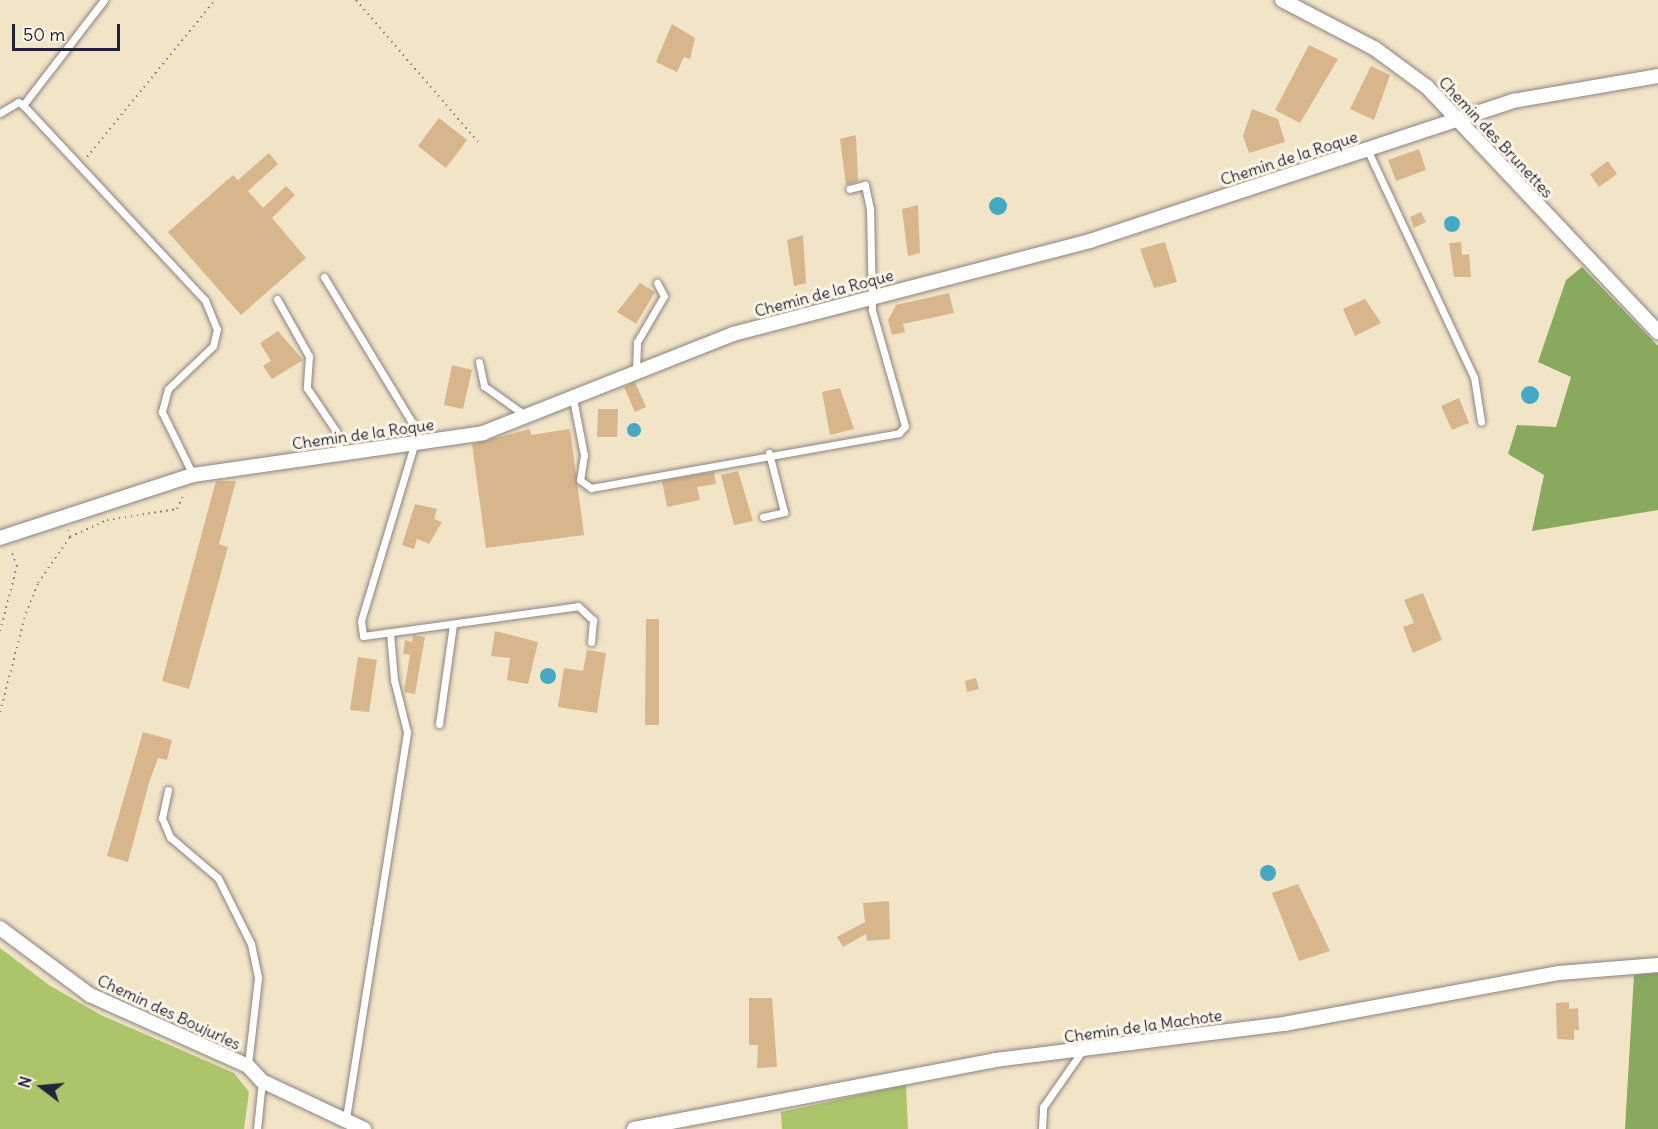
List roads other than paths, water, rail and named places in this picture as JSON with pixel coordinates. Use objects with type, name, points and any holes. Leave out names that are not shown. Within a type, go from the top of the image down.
[{"type":"street","name":"Chemin des Brunettes","points":[[1282,0],[1397,64],[1455,120],[1658,332]]},
{"type":"street","name":"Chemin de la Roque","points":[[5,541],[187,477],[483,433],[528,418],[636,371],[733,334],[1090,241],[1513,101],[1658,76]]},
{"type":"street","name":"Chemin des Boujurles","points":[[0,928],[90,994],[248,1066],[262,1081],[346,1118],[364,1129]]},
{"type":"street","name":"Chemin de la Machote","points":[[634,1129],[995,1060],[1082,1051],[1284,1024],[1559,973],[1658,965]]},
{"type":"lane","points":[[0,113],[23,105],[104,0]]},
{"type":"lane","points":[[23,105],[205,300],[216,329],[213,346],[168,389],[162,412],[187,477]]},
{"type":"lane","points":[[1367,149],[1474,377],[1481,421]]},
{"type":"lane","points":[[573,399],[584,455],[580,480],[591,488],[828,441],[849,445],[905,426],[872,310],[865,184],[849,189]]},
{"type":"lane","points":[[324,277],[418,432],[412,443],[361,621],[363,636],[578,606],[593,620],[591,642]]},
{"type":"lane","points":[[636,371],[637,342],[664,296],[657,283]]},
{"type":"lane","points":[[277,299],[309,356],[308,388],[336,431],[341,454]]},
{"type":"lane","points":[[479,362],[484,386],[528,418]]},
{"type":"lane","points":[[763,517],[784,512],[769,453]]},
{"type":"lane","points":[[439,724],[453,624]]},
{"type":"lane","points":[[346,1118],[407,732],[394,680],[390,633]]},
{"type":"lane","points":[[168,790],[162,818],[170,837],[218,878],[251,944],[258,978],[248,1066]]},
{"type":"lane","points":[[1042,1129],[1043,1107],[1082,1051]]},
{"type":"lane","points":[[257,1129],[262,1081]]},
{"type":"water","points":[[994,197],[1002,197],[1007,202],[1005,213],[994,215],[989,210],[989,202]]},
{"type":"water","points":[[1449,216],[1455,216],[1460,224],[1458,230],[1449,232],[1444,227],[1444,221]]},
{"type":"water","points":[[1530,386],[1536,389],[1539,395],[1536,401],[1530,404],[1524,401],[1521,395],[1524,389]]},
{"type":"water","points":[[634,423],[639,425],[641,430],[639,435],[634,437],[629,435],[627,430],[629,425]]},
{"type":"water","points":[[548,668],[554,670],[556,676],[554,682],[548,684],[542,682],[540,676],[542,670]]},
{"type":"water","points":[[1268,865],[1274,867],[1276,873],[1274,879],[1268,881],[1262,879],[1260,873],[1262,867]]}]
